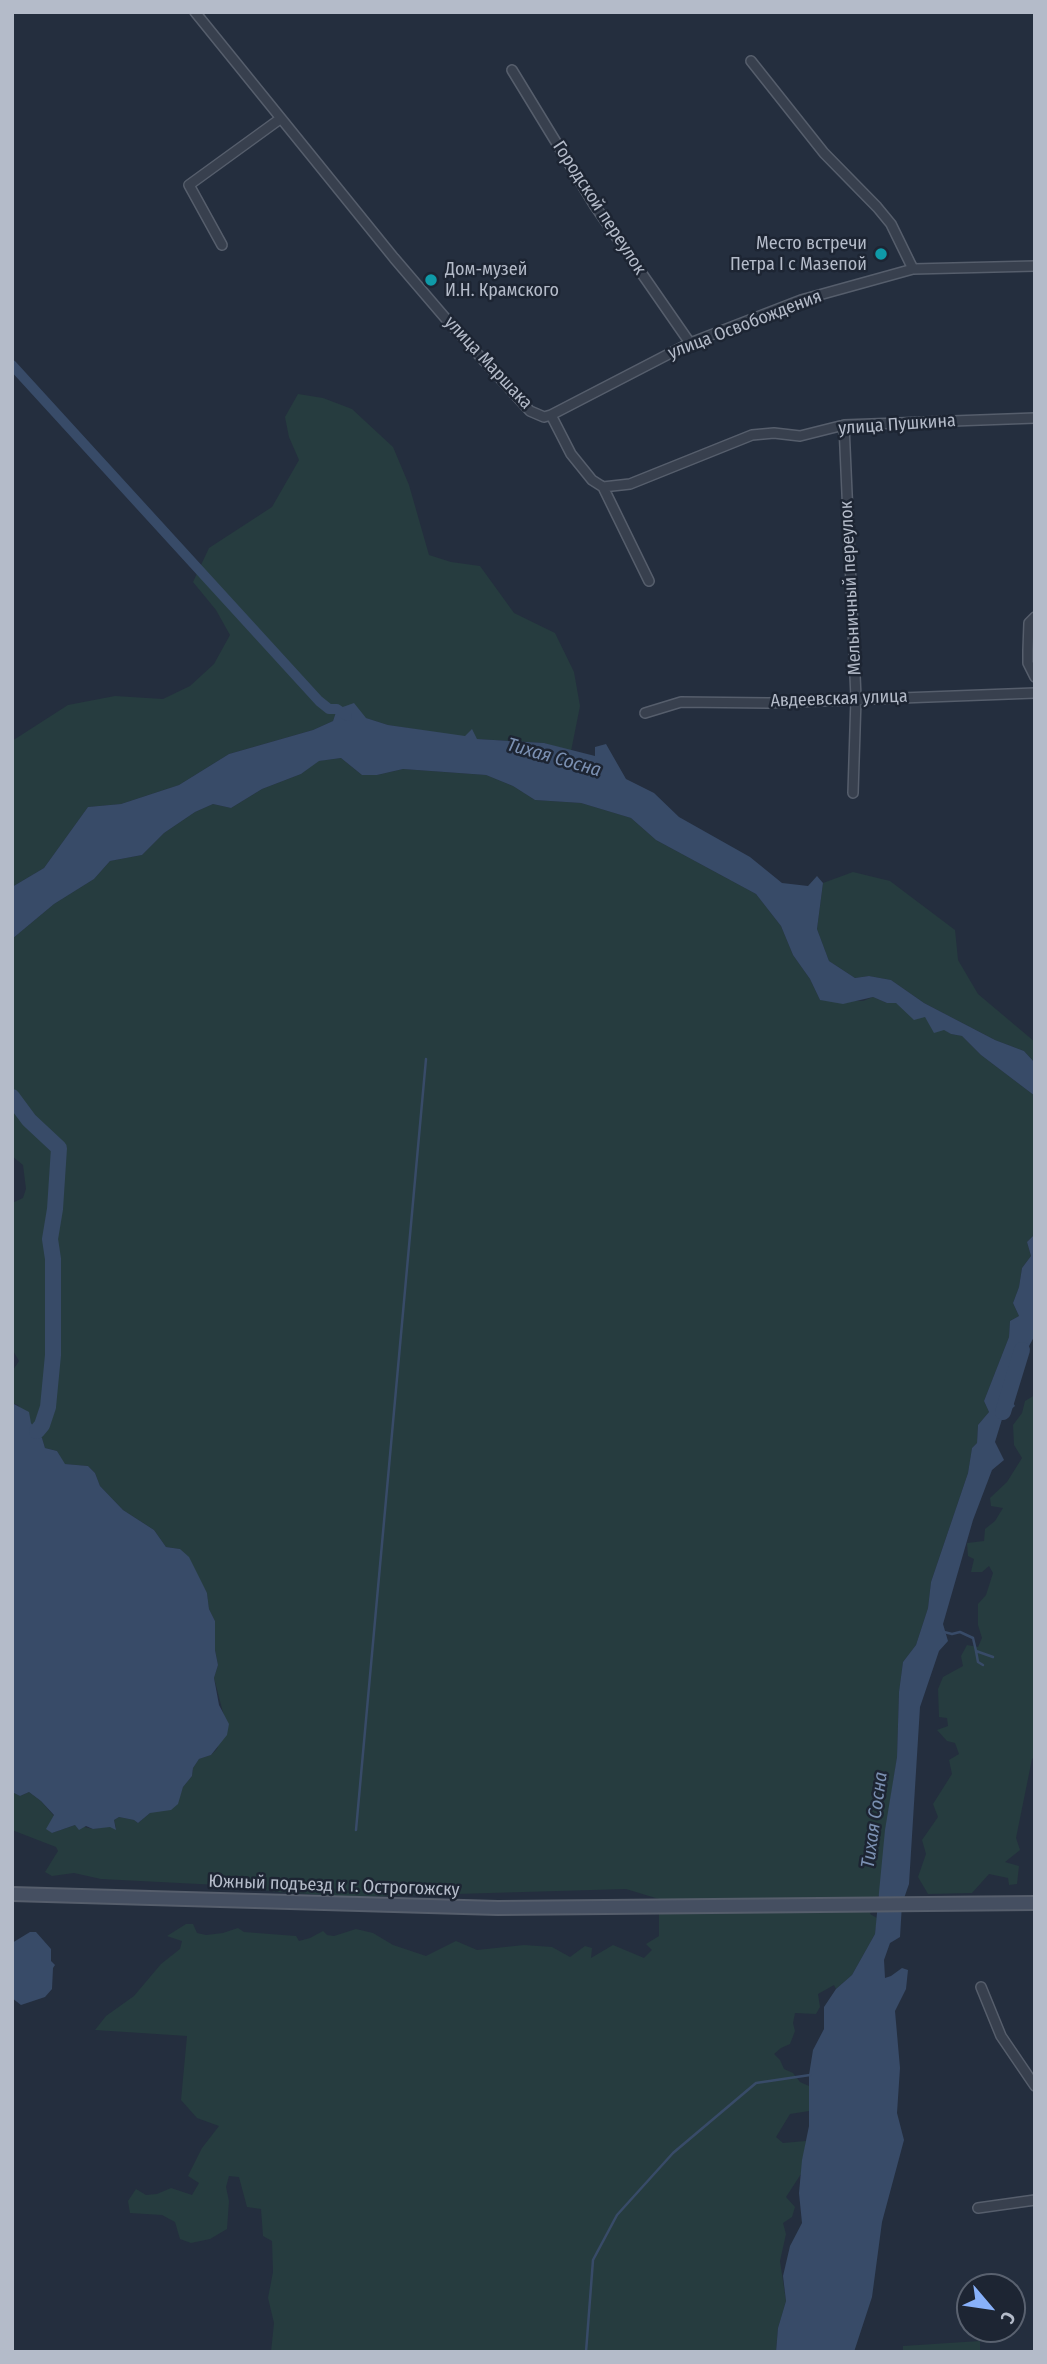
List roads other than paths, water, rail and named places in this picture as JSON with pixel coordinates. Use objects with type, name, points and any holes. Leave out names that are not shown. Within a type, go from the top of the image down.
[{"type":"main road","name":"Южный подъезд к г. Острогожску","points":[[12,1894],[444,1907],[1035,1903]]},
{"type":"street","name":"улица Маршака","points":[[195,12],[394,258],[513,394],[530,411],[544,417],[551,415],[571,454],[592,480],[603,487],[649,581]]},
{"type":"street","points":[[751,61],[824,153],[891,224],[912,269]]},
{"type":"street","name":"Городской переулок","points":[[512,70],[595,206],[690,343]]},
{"type":"street","points":[[222,244],[189,185],[280,118]]},
{"type":"street","name":"улица Освобождения","points":[[551,415],[690,343],[800,300],[912,269],[1035,266]]},
{"type":"street","name":"улица Пушкина","points":[[603,487],[630,484],[752,435],[774,433],[800,436],[844,425],[1035,418]]},
{"type":"street","name":"Мельничный переулок","points":[[844,425],[856,698],[853,793]]},
{"type":"street","points":[[1035,617],[1029,623],[1028,650],[1028,663],[1035,677]]},
{"type":"street","name":"Авдеевская улица","points":[[645,713],[681,702],[768,703],[1035,693]]},
{"type":"street","points":[[981,1987],[1002,2036],[1035,2086]]},
{"type":"street","points":[[978,2208],[1035,2200]]},
{"type":"water","points":[[354,703],[366,718],[388,725],[465,736],[472,729],[477,739],[544,743],[595,756],[595,747],[606,744],[626,779],[654,793],[679,817],[750,857],[782,883],[808,886],[817,876],[823,883],[817,929],[829,961],[855,978],[869,976],[891,980],[924,1003],[995,1040],[1024,1051],[1035,1063],[1035,1096],[981,1055],[962,1036],[944,1030],[934,1033],[925,1017],[914,1020],[896,1003],[887,1003],[873,997],[843,1004],[820,1000],[810,979],[793,955],[781,926],[756,894],[656,840],[631,818],[581,803],[535,800],[513,786],[486,775],[403,769],[377,775],[362,775],[341,758],[319,761],[301,774],[262,789],[231,808],[213,804],[195,812],[164,833],[142,855],[110,861],[94,879],[54,904],[12,939],[12,887],[44,868],[88,807],[121,804],[179,785],[229,754],[313,730],[333,721],[337,709]]},
{"type":"water","points":[[1035,1234],[1035,1335],[1014,1374],[1008,1395],[1015,1406],[1003,1416],[995,1442],[1004,1460],[992,1470],[973,1520],[943,1624],[948,1641],[939,1651],[920,1707],[909,1884],[902,1904],[900,1937],[890,1943],[884,1960],[885,1978],[902,1968],[908,1970],[906,1989],[895,2011],[900,2068],[897,2113],[904,2140],[882,2222],[872,2297],[854,2352],[776,2352],[778,2328],[786,2301],[783,2276],[790,2246],[802,2223],[799,2193],[809,2126],[809,2075],[813,2050],[824,2029],[824,2007],[836,1989],[852,1975],[875,1934],[885,1830],[897,1757],[899,1692],[903,1662],[916,1645],[928,1608],[931,1582],[968,1473],[972,1448],[977,1443],[978,1425],[989,1412],[984,1401],[1009,1337],[1010,1321],[1019,1316],[1013,1303],[1022,1268],[1031,1256],[1027,1242]]},
{"type":"water","points":[[12,1403],[29,1412],[31,1423],[42,1438],[45,1448],[57,1451],[65,1464],[88,1466],[95,1473],[100,1486],[123,1510],[154,1530],[166,1547],[180,1549],[189,1557],[207,1593],[209,1609],[215,1621],[218,1665],[214,1678],[219,1705],[229,1724],[227,1735],[211,1755],[199,1759],[193,1768],[192,1776],[183,1787],[178,1804],[171,1810],[150,1813],[138,1823],[119,1817],[114,1820],[116,1830],[110,1827],[93,1829],[86,1826],[79,1830],[75,1825],[52,1833],[46,1829],[54,1815],[41,1801],[29,1792],[20,1796],[12,1792]]},
{"type":"water","points":[[30,1932],[36,1932],[51,1949],[51,1961],[55,1965],[52,1989],[45,1997],[21,2005],[12,1998],[12,1943]]},
{"type":"waterway","points":[[12,365],[319,701],[329,709],[337,709],[347,716]]},
{"type":"waterway","points":[[356,1830],[426,1059]]},
{"type":"waterway","points":[[12,1097],[29,1120],[59,1148],[50,1239],[53,1259],[53,1355],[48,1407],[37,1431]]},
{"type":"waterway","name":"Тихая Сосна","points":[[1003,1412],[1022,1350]]},
{"type":"waterway","points":[[944,1632],[960,1632],[973,1638],[976,1651],[993,1657]]},
{"type":"waterway","points":[[976,1651],[978,1662],[983,1665]]},
{"type":"waterway","points":[[586,2352],[593,2260],[617,2215],[673,2153],[756,2083],[810,2075]]},
{"type":"place","name":"Место встречи Петра I с Мазепой","points":[[881,254]]},
{"type":"place","name":"Дом-музей И.Н. Крамского","points":[[431,280]]}]
